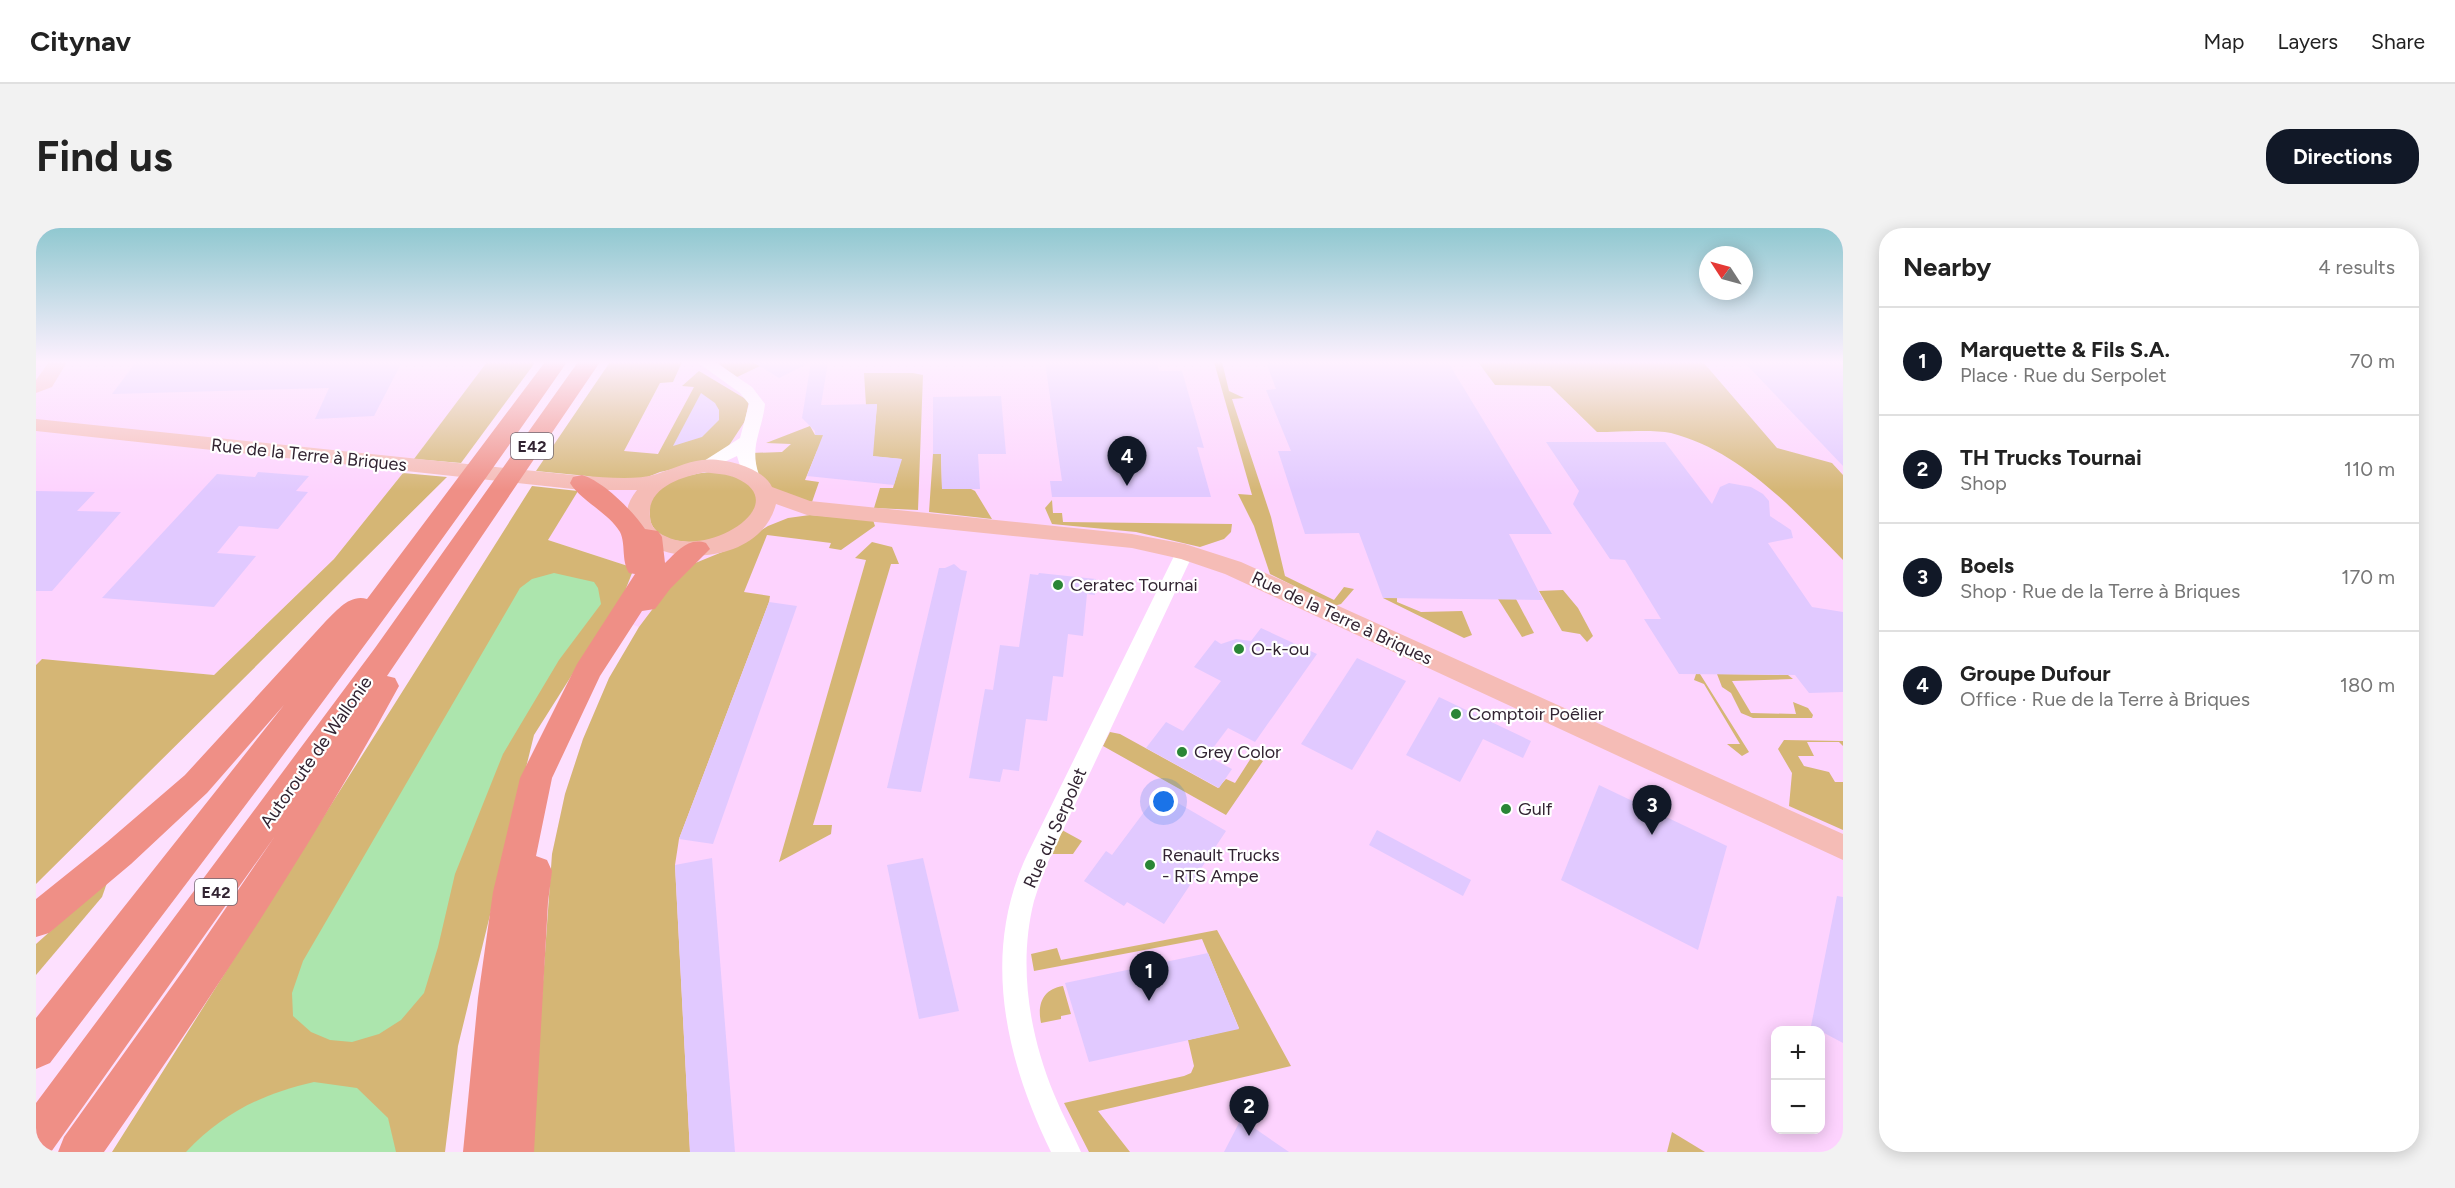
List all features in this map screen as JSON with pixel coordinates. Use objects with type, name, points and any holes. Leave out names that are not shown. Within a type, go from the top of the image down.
[{"type":"highway","name":"Autoroute de Wallonie","points":[[36,1049],[200,841],[415,557],[525,405]]},
{"type":"highway","name":"Autoroute de Wallonie","points":[[36,1137],[242,857],[393,645],[559,405]]},
{"type":"highway","points":[[582,483],[622,517],[634,533],[638,575],[630,606]]},
{"type":"highway","points":[[484,1152],[496,998],[511,892],[536,778],[587,672],[648,579],[652,559],[643,525]]},
{"type":"highway","points":[[513,1152],[530,902],[543,827],[579,716],[600,672],[632,620],[660,582],[697,549]]},
{"type":"highway","points":[[36,921],[119,853],[196,784],[335,629],[415,557]]},
{"type":"highway","points":[[83,1149],[253,902],[308,816],[396,666],[393,645]]},
{"type":"main road","name":"Rue de la Terre à Briques","points":[[36,425],[582,483],[630,484],[661,480]]},
{"type":"main road","points":[[705,466],[737,469],[750,475],[766,492],[768,502],[759,523],[748,533],[733,541],[697,549],[662,544],[643,525],[640,502],[648,490],[661,480],[690,468],[705,466]]},
{"type":"main road","name":"Rue de la Terre à Briques","points":[[582,483],[620,497],[643,525]]},
{"type":"main road","name":"Rue de la Terre à Briques","points":[[766,492],[807,508],[1115,539],[1185,552],[1233,568],[1843,847]]},
{"type":"main road","name":"Rue de la Terre à Briques","points":[[759,523],[807,508]]},
{"type":"street","points":[[750,475],[744,454],[745,442],[757,419],[757,405]]},
{"type":"street","points":[[705,466],[745,442]]},
{"type":"street","name":"Rue du Serpolet","points":[[1066,1152],[1033,1082],[1017,1021],[1013,960],[1021,905],[1040,855],[1185,552]]},
{"type":"shaded area","points":[[36,405],[455,405],[334,559],[214,675],[42,659],[36,665]]},
{"type":"shaded area","points":[[455,405],[504,405],[461,463],[414,459]]},
{"type":"shaded area","points":[[581,405],[648,405],[624,451],[658,454],[684,405],[748,405],[745,421],[721,455],[692,465],[660,472],[630,484],[587,476],[536,471]]},
{"type":"shaded area","points":[[649,405],[1843,405],[1843,1152],[531,1152],[552,854],[565,794],[583,739],[609,678],[639,627],[609,616],[634,568],[548,540],[586,476],[602,478]]},
{"type":"shaded area","points":[[877,405],[922,405],[918,510],[874,508],[880,488],[893,488],[901,459],[817,451],[805,480],[819,482],[812,502],[766,492],[750,453],[782,452],[791,444],[766,443],[810,426],[815,435],[874,436]]},
{"type":"shaded area","points":[[1226,405],[1234,405],[1271,517],[1285,576],[1334,600],[1344,587],[1354,589],[1341,604],[1334,606],[1270,574],[1254,526],[1238,494],[1252,495]]},
{"type":"shaded area","points":[[1570,405],[1740,405],[1777,448],[1832,463],[1843,475],[1843,560],[1786,503],[1721,453],[1671,433],[1597,432]]},
{"type":"shaded area","points":[[933,454],[941,454],[942,489],[975,491],[992,519],[929,512]]},
{"type":"shaded area","points":[[712,472],[732,476],[749,484],[757,498],[751,519],[721,538],[705,542],[675,540],[656,531],[650,521],[650,503],[653,495],[667,484],[685,476]]},
{"type":"shaded area","points":[[403,473],[447,477],[36,884],[36,665],[42,659],[214,675],[334,559]]},
{"type":"shaded area","points":[[532,486],[578,491],[548,540],[634,568],[625,591],[534,735],[458,1046],[445,1152],[112,1152]]},
{"type":"shaded area","points":[[1052,500],[1053,513],[1062,513],[1063,522],[1232,524],[1231,532],[1224,539],[1200,547],[1136,532],[1052,524],[1045,508]]},
{"type":"shaded area","points":[[810,515],[873,520],[875,526],[841,550],[829,548],[831,543],[767,535],[744,592],[770,596],[769,602],[679,839],[675,865],[690,1152],[531,1152],[552,854],[565,794],[583,739],[609,678],[639,627],[679,574],[688,566],[732,548],[768,526],[788,518]]},
{"type":"shaded area","points":[[872,542],[892,547],[899,564],[891,564],[813,825],[832,825],[831,834],[779,862],[866,560],[855,558]]},
{"type":"shaded area","points":[[554,573],[594,582],[598,588],[601,604],[559,660],[503,754],[455,874],[438,947],[424,993],[401,1020],[379,1034],[352,1042],[330,1040],[311,1032],[293,1016],[292,993],[303,961],[520,588],[532,579]]},
{"type":"shaded area","points":[[1563,590],[1578,608],[1593,636],[1587,642],[1580,634],[1562,631],[1539,591]]},
{"type":"shaded area","points":[[1383,598],[1397,598],[1397,602],[1421,612],[1462,611],[1472,635],[1464,638]]},
{"type":"shaded area","points":[[1498,599],[1516,599],[1534,633],[1522,637]]},
{"type":"shaded area","points":[[1696,674],[1700,674],[1749,752],[1742,756],[1727,744],[1740,744],[1704,684],[1694,680]]},
{"type":"shaded area","points":[[1717,674],[1788,675],[1793,679],[1732,681],[1751,713],[1796,714],[1793,702],[1808,708],[1813,715],[1812,718],[1753,718],[1741,713],[1731,693],[1722,687]]},
{"type":"shaded area","points":[[1110,732],[1120,734],[1218,788],[1226,779],[1235,783],[1253,755],[1263,761],[1226,815],[1103,746]]},
{"type":"shaded area","points":[[1784,740],[1843,741],[1843,746],[1839,742],[1807,742],[1814,756],[1798,756],[1804,766],[1829,772],[1835,782],[1843,782],[1843,830],[1789,806],[1792,773],[1778,749]]},
{"type":"shaded area","points":[[1062,830],[1082,841],[1073,854],[1051,854]]},
{"type":"shaded area","points":[[108,880],[102,897],[36,975],[36,944]]},
{"type":"shaded area","points":[[1217,930],[1291,1066],[1098,1111],[1130,1152],[1089,1152],[1064,1103],[1191,1073],[1194,1066],[1188,1040],[1239,1028],[1202,939],[1034,971],[1031,954],[1057,948],[1061,960]]},
{"type":"shaded area","points":[[1063,986],[1071,1014],[1061,1016],[1061,1019],[1041,1023],[1040,1010],[1043,998],[1051,990]]},
{"type":"shaded area","points":[[314,1082],[357,1088],[388,1118],[396,1152],[186,1152],[214,1126],[244,1107],[260,1099]]},
{"type":"shaded area","points":[[1672,1132],[1705,1152],[1667,1152]]},
{"type":"building","points":[[321,405],[380,405],[374,416],[315,419]]},
{"type":"building","points":[[695,405],[716,405],[719,410],[719,420],[702,437],[673,446]]},
{"type":"building","points":[[804,405],[877,405],[873,456],[902,459],[894,485],[807,476],[823,435],[815,435],[815,431],[802,418]]},
{"type":"building","points":[[933,405],[1002,405],[1006,454],[978,454],[980,489],[942,489],[941,454],[933,454]]},
{"type":"building","points":[[1051,405],[1192,405],[1204,448],[1197,447],[1211,497],[1052,497],[1050,481],[1062,481]]},
{"type":"building","points":[[1272,405],[1474,405],[1552,534],[1509,534],[1543,600],[1383,598],[1359,533],[1305,534],[1278,451],[1291,451]]},
{"type":"building","points":[[1785,405],[1843,405],[1843,466]]},
{"type":"building","points":[[1546,442],[1665,442],[1712,504],[1720,487],[1729,483],[1751,487],[1763,494],[1769,501],[1770,516],[1791,530],[1793,538],[1768,543],[1812,607],[1843,612],[1843,692],[1809,693],[1795,675],[1679,674],[1644,619],[1661,619],[1625,560],[1610,559],[1573,504],[1579,491]]},
{"type":"building","points":[[258,472],[309,476],[296,491],[308,492],[278,529],[239,526],[217,553],[256,556],[214,607],[102,598],[217,474],[255,477]]},
{"type":"building","points":[[36,491],[95,492],[77,511],[121,512],[52,591],[36,591]]},
{"type":"building","points":[[954,564],[961,570],[967,571],[921,792],[887,788],[939,568]]},
{"type":"building","points":[[1039,573],[1096,579],[1095,595],[1087,594],[1083,636],[1068,634],[1063,677],[1053,676],[1047,721],[1026,719],[1019,771],[1003,769],[1000,782],[969,778],[985,689],[993,690],[1000,645],[1019,647],[1030,574],[1038,575]]},
{"type":"building","points":[[769,602],[797,606],[713,844],[679,839]]},
{"type":"building","points":[[1261,628],[1317,654],[1255,742],[1228,728],[1207,756],[1232,769],[1219,788],[1146,748],[1166,722],[1183,731],[1221,681],[1194,667],[1215,640],[1221,644],[1236,639],[1251,641]]},
{"type":"building","points":[[1357,658],[1406,681],[1352,770],[1301,744]]},
{"type":"building","points":[[1439,697],[1531,741],[1523,758],[1483,739],[1460,782],[1406,755]]},
{"type":"building","points":[[1599,785],[1727,846],[1698,950],[1561,880]]},
{"type":"building","name":"Renault Trucks - RTS Ampe","points":[[1159,792],[1226,831],[1164,924],[1127,902],[1124,906],[1084,881],[1106,851],[1112,855]]},
{"type":"building","points":[[1377,830],[1471,880],[1463,896],[1369,845]]},
{"type":"building","points":[[712,858],[735,1152],[690,1152],[675,865]]},
{"type":"building","points":[[923,858],[959,1011],[919,1019],[887,865]]},
{"type":"building","points":[[1837,896],[1843,897],[1843,1043],[1825,1033],[1825,1026],[1811,1026]]},
{"type":"building","points":[[1208,953],[1239,1029],[1089,1062],[1065,983]]},
{"type":"building","points":[[1241,1119],[1289,1152],[1224,1152]]},
{"type":"place","name":"Groupe Dufour","points":[[1127,486]]},
{"type":"place","name":"Ceratec Tournai","points":[[1058,585]]},
{"type":"place","name":"O-k-ou","points":[[1239,649]]},
{"type":"place","name":"Comptoir Poêlier","points":[[1456,714]]},
{"type":"place","name":"Grey Color","points":[[1182,752]]},
{"type":"place","name":"Gulf","points":[[1506,809]]},
{"type":"place","name":"Boels","points":[[1652,835]]},
{"type":"place","name":"Renault Trucks - RTS Ampe","points":[[1150,865]]},
{"type":"place","name":"Marquette & Fils S.A.","points":[[1149,1001]]},
{"type":"place","name":"TH Trucks Tournai","points":[[1249,1136]]}]
